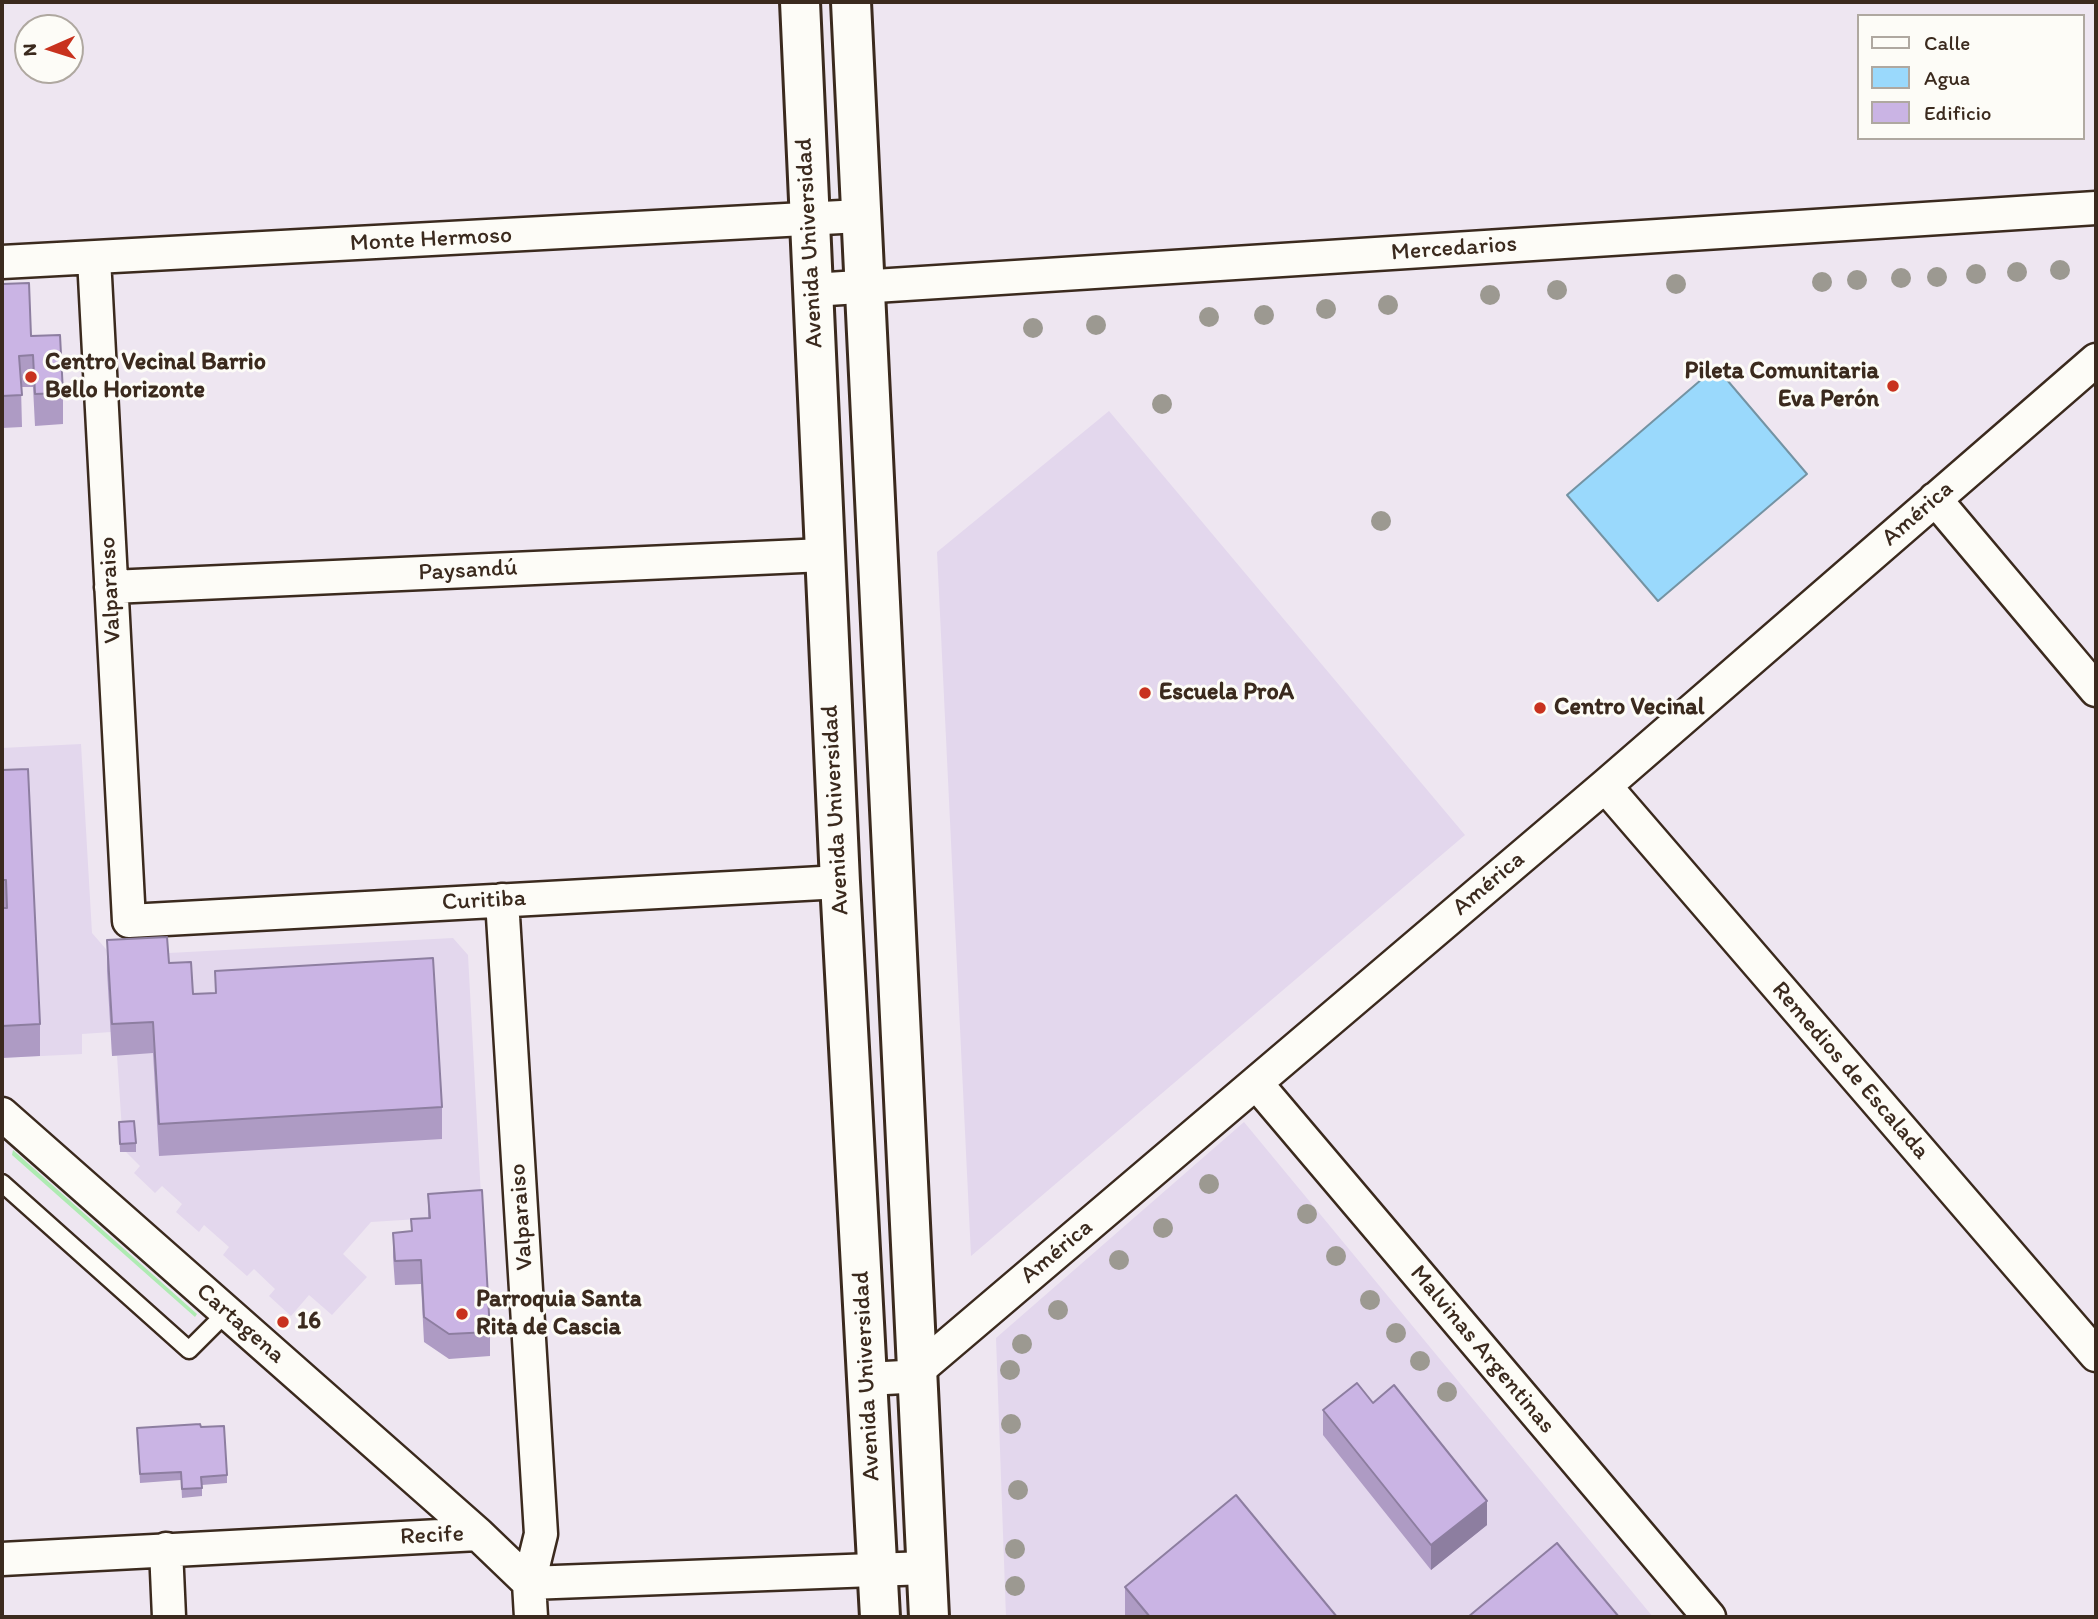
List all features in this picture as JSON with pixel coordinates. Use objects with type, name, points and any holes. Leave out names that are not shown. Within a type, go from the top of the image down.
[{"type":"main road","name":"Avenida Universidad","points":[[800,2],[839,882],[880,1617]]},
{"type":"main road","name":"Avenida Universidad","points":[[851,2],[929,1617]]},
{"type":"street","name":"Mercedarios","points":[[812,290],[2096,208]]},
{"type":"street","name":"Monte Hermoso","points":[[2,262],[860,216]]},
{"type":"street","name":"Valparaiso","points":[[94,258],[129,921]]},
{"type":"street","name":"América","points":[[867,1379],[904,1377],[917,1371],[1605,786],[2096,360]]},
{"type":"street","points":[[1935,499],[2096,690]]},
{"type":"street","name":"Paysandú","points":[[111,587],[824,555]]},
{"type":"street","name":"Remedios de Escalada","points":[[1605,786],[2096,1355]]},
{"type":"street","name":"Curitiba","points":[[129,921],[839,882]]},
{"type":"street","name":"Valparaiso","points":[[502,900],[541,1534],[529,1583],[531,1617]]},
{"type":"street","name":"Malvinas Argentinas","points":[[1256,1083],[1709,1617]]},
{"type":"street","name":"Cartagena","points":[[2,1114],[478,1534]]},
{"type":"street","name":"Recife","points":[[2,1559],[478,1534],[529,1583]]},
{"type":"street","points":[[166,1549],[169,1617]]},
{"type":"street","points":[[529,1583],[926,1568]]},
{"type":"lane","points":[[2,1183],[189,1350],[227,1312]]},
{"type":"shaded area","name":"Escuela ProA","points":[[1109,411],[1465,835],[971,1256],[937,552]]},
{"type":"shaded area","points":[[81,744],[92,933],[112,956],[453,938],[468,955],[482,1215],[371,1222],[343,1254],[367,1277],[332,1315],[309,1295],[291,1316],[269,1296],[275,1289],[254,1269],[247,1276],[223,1255],[229,1247],[204,1225],[199,1232],[176,1212],[182,1204],[162,1186],[155,1193],[134,1173],[140,1166],[126,1152],[120,1152],[119,1130],[122,1130],[117,1056],[112,1056],[111,1032],[82,1034],[82,1054],[2,1058],[2,748]]},
{"type":"shaded area","points":[[1244,1122],[1653,1617],[1006,1617],[996,1338]]},
{"type":"green space","points":[[13,1150],[197,1314],[195,1317],[12,1155]]},
{"type":"water","points":[[1716,367],[1807,474],[1658,601],[1567,495]]},
{"type":"building","points":[[29,283],[31,336],[60,335],[63,393],[35,394],[33,355],[19,356],[22,395],[2,396],[2,284]]},
{"type":"building","points":[[28,769],[40,1024],[2,1026],[2,908],[7,908],[6,880],[2,880],[2,770]]},
{"type":"building","points":[[167,937],[169,963],[191,962],[193,994],[216,993],[215,971],[433,958],[442,1107],[159,1124],[153,1022],[112,1024],[107,940]]},
{"type":"building","points":[[134,1121],[136,1143],[120,1144],[119,1122]]},
{"type":"building","points":[[482,1190],[490,1332],[449,1334],[424,1317],[421,1260],[395,1261],[393,1233],[412,1231],[411,1219],[430,1218],[428,1194]]},
{"type":"building","points":[[1357,1383],[1373,1403],[1394,1385],[1487,1501],[1431,1545],[1323,1410]]},
{"type":"building","points":[[200,1424],[201,1427],[224,1426],[227,1475],[201,1477],[202,1488],[182,1489],[181,1472],[140,1474],[137,1428]]},
{"type":"building","points":[[1236,1495],[1337,1617],[1150,1617],[1125,1587]]},
{"type":"building","points":[[1557,1543],[1619,1617],[1468,1617]]},
{"type":"place","name":"Centro Vecinal Barrio Bello Horizonte","points":[[31,377]]},
{"type":"place","name":"Pileta Comunitaria Eva Perón","points":[[1893,386]]},
{"type":"place","name":"Escuela ProA","points":[[1145,693]]},
{"type":"place","name":"Centro Vecinal","points":[[1540,708]]},
{"type":"place","name":"Parroquia Santa Rita de Cascia","points":[[462,1314]]},
{"type":"place","name":"16","points":[[283,1322]]}]
